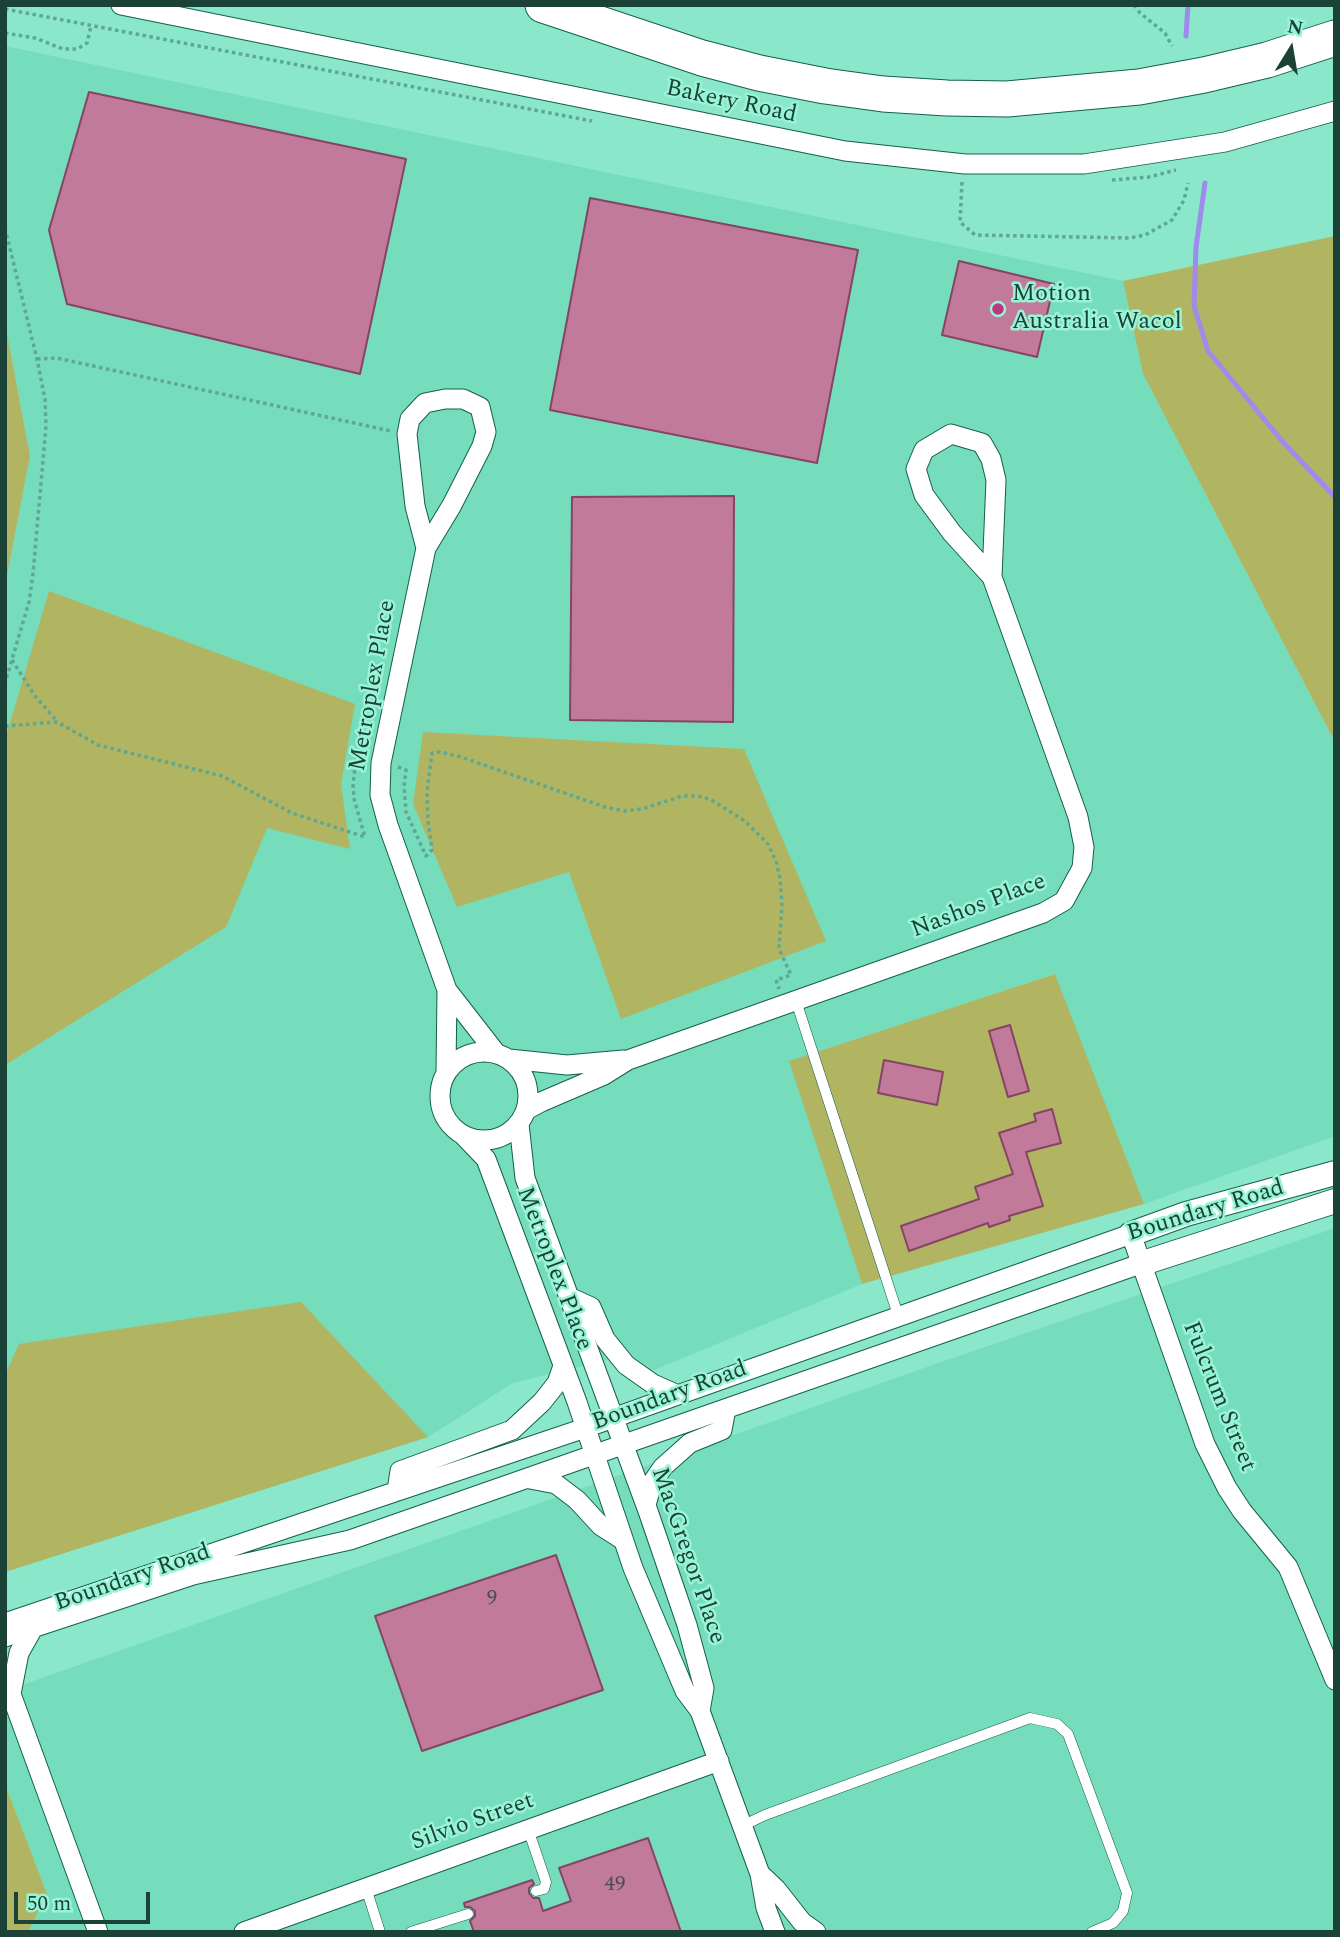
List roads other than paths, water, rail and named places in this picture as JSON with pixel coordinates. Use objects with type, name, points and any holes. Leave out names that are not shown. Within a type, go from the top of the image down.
[{"type":"highway","points":[[543,5],[702,58],[759,73],[848,89],[947,98],[1007,99],[1139,87],[1267,60],[1335,38]]},
{"type":"street","name":"Bakery Road","points":[[121,5],[845,151],[965,164],[1084,164],[1225,142],[1335,111]]},
{"type":"street","name":"Metroplex Place","points":[[426,548],[415,506],[407,434],[410,419],[425,404],[445,399],[463,399],[480,407],[486,432],[482,446],[448,513],[426,548],[381,763],[380,795],[388,825],[447,990],[502,1056]]},
{"type":"street","name":"Nashos Place","points":[[522,1117],[541,1102],[604,1075],[628,1060],[1043,913],[1064,901],[1082,868],[1084,847],[1077,817],[992,578],[996,480],[991,459],[982,443],[951,434],[924,450],[916,468],[924,495],[952,533],[992,578]]},
{"type":"street","name":"Metroplex Place","points":[[446,1072],[447,990]]},
{"type":"street","points":[[482,1051],[502,1056],[519,1069],[526,1081],[528,1095],[522,1117],[507,1134],[493,1140],[477,1140],[463,1135],[450,1126],[442,1113],[440,1085],[446,1072],[468,1054],[482,1051]]},
{"type":"street","name":"Nashos Place","points":[[502,1056],[566,1065],[628,1060]]},
{"type":"street","name":"Metroplex Place","points":[[522,1117],[526,1178],[612,1419]]},
{"type":"street","name":"Metroplex Place","points":[[463,1135],[486,1159],[585,1428]]},
{"type":"street","name":"Boundary Road","points":[[5,1623],[612,1419],[1186,1214],[1335,1173]]},
{"type":"street","name":"Boundary Road","points":[[5,1637],[193,1574],[350,1540],[1140,1264],[1335,1201]]},
{"type":"street","name":"Fulcrum Street","points":[[1131,1234],[1205,1444],[1232,1496],[1288,1567],[1335,1680]]},
{"type":"street","points":[[569,1297],[591,1307],[605,1339],[626,1365],[653,1384],[678,1395]]},
{"type":"street","points":[[397,1491],[400,1471],[512,1430],[542,1402],[557,1383],[563,1366]]},
{"type":"street","points":[[646,1505],[652,1483],[663,1467],[690,1443],[722,1430],[726,1409]]},
{"type":"street","name":"MacGregor Place","points":[[612,1419],[646,1505],[687,1625],[704,1688],[700,1711]]},
{"type":"street","name":"MacGregor Place","points":[[585,1428],[623,1540],[685,1691],[700,1711],[719,1761],[760,1874],[766,1908],[775,1932]]},
{"type":"street","points":[[528,1479],[556,1484],[577,1500],[601,1526],[623,1540]]},
{"type":"street","points":[[33,1628],[19,1653],[8,1691],[98,1932]]},
{"type":"street","name":"Silvio Street","points":[[244,1932],[719,1761]]},
{"type":"street","name":"MacGregor Place","points":[[760,1874],[776,1889],[802,1922],[816,1932]]},
{"type":"lane","points":[[790,1003],[898,1315]]},
{"type":"lane","points":[[742,1826],[765,1815],[1030,1718],[1058,1724],[1068,1734],[1127,1893],[1123,1911],[1113,1923],[1092,1932]]},
{"type":"lane","points":[[528,1829],[546,1882],[544,1889],[536,1891]]},
{"type":"lane","points":[[366,1888],[380,1932]]},
{"type":"lane","points":[[411,1932],[468,1914]]},
{"type":"waterway","points":[[1186,36],[1188,5]]},
{"type":"waterway","points":[[1205,183],[1196,247],[1194,306],[1208,351],[1282,441],[1335,497]]},
{"type":"place","name":"Motion Australia Wacol","points":[[998,309]]}]
